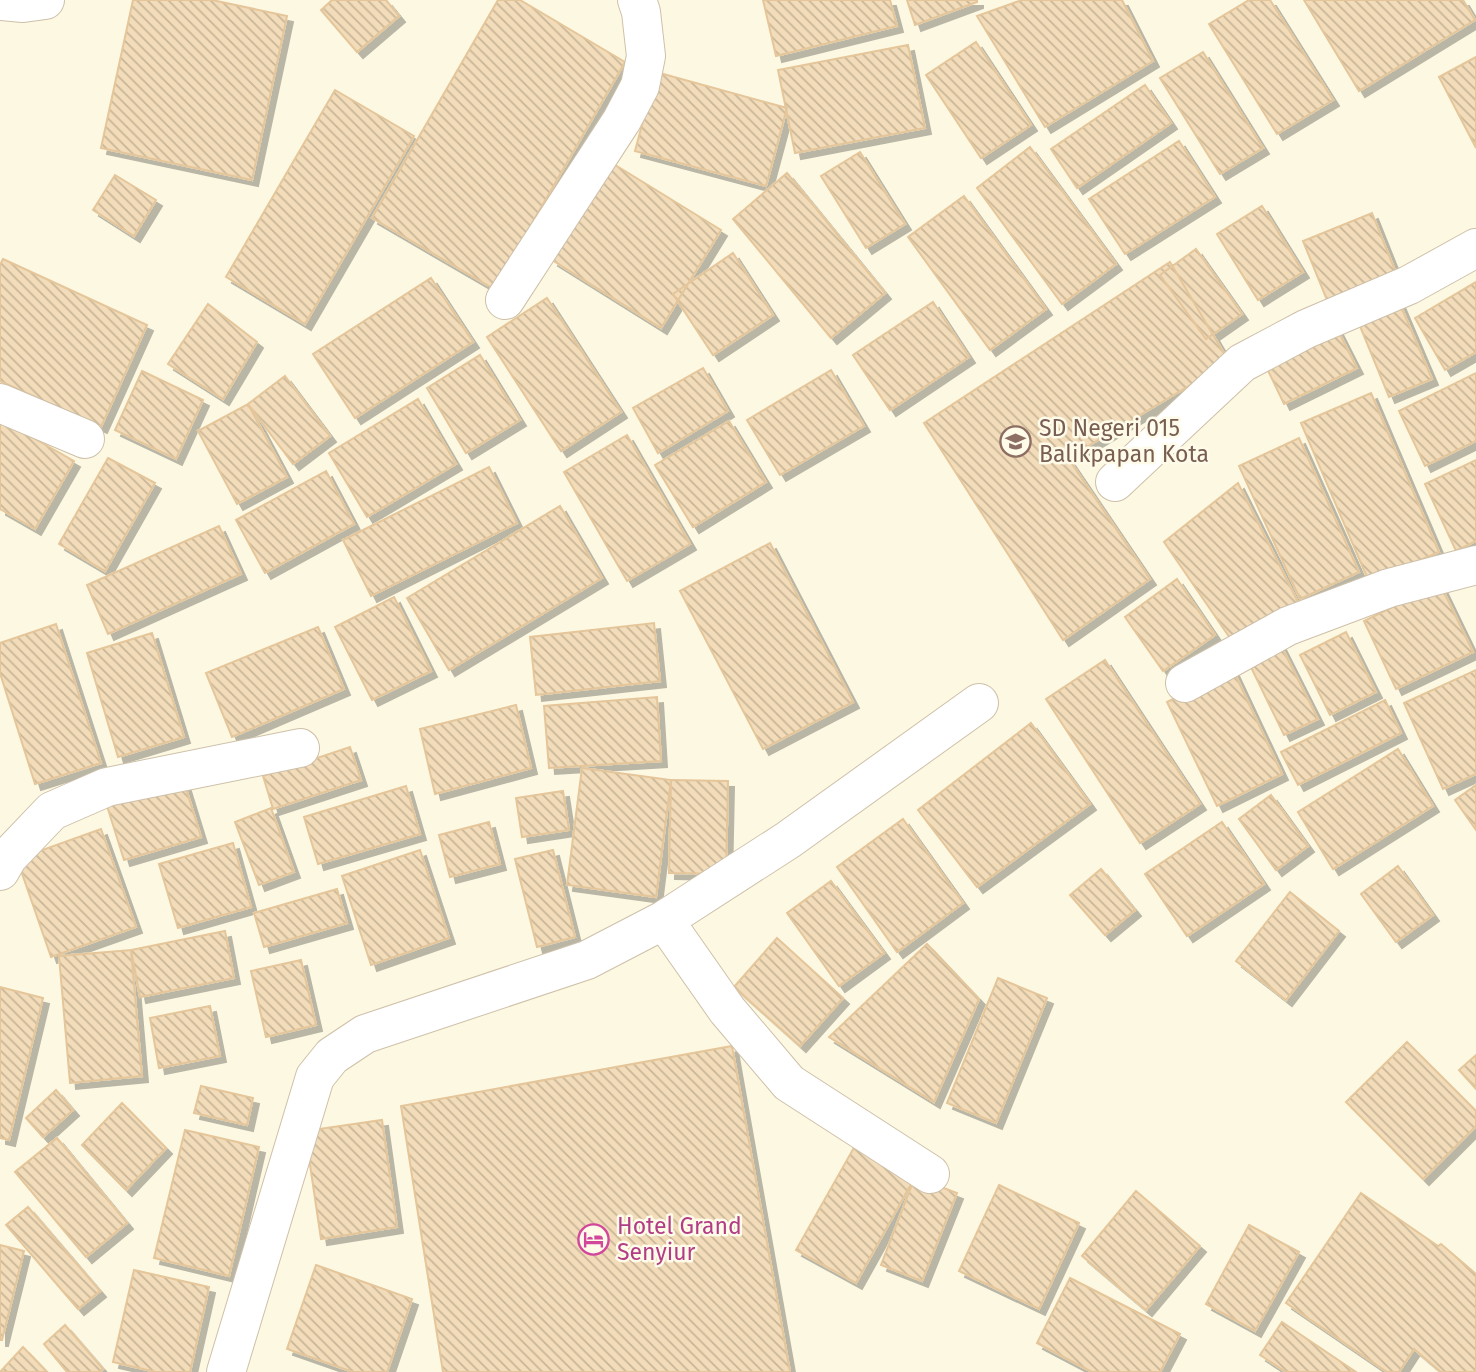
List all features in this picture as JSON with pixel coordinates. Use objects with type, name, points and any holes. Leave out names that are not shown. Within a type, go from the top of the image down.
[{"type":"street","points":[[0,1],[23,3],[45,0]]},
{"type":"street","points":[[505,300],[622,120],[640,86],[646,56],[638,0]]},
{"type":"street","points":[[1115,482],[1242,363],[1306,329],[1409,285],[1476,248]]},
{"type":"street","points":[[0,403],[85,439]]},
{"type":"street","points":[[1185,683],[1288,626],[1389,588],[1476,565]]},
{"type":"street","points":[[226,1372],[315,1077],[332,1056],[365,1034],[587,960],[664,920],[788,840],[979,703]]},
{"type":"street","points":[[0,871],[8,857],[52,811],[107,787],[300,748]]},
{"type":"street","points":[[664,920],[727,1010],[789,1083],[930,1174]]},
{"type":"building","points":[[133,0],[212,0],[287,16],[252,180],[101,148]]},
{"type":"building","points":[[332,0],[386,0],[399,16],[357,52],[321,10]]},
{"type":"building","points":[[498,0],[520,0],[625,62],[494,289],[372,218]]},
{"type":"building","points":[[763,0],[890,0],[897,26],[776,56]]},
{"type":"building","points":[[907,0],[977,0],[977,2],[915,25]]},
{"type":"building","points":[[1022,0],[1122,0],[1153,61],[1045,127],[977,16]]},
{"type":"building","points":[[1249,0],[1270,0],[1333,100],[1277,134],[1209,24]]},
{"type":"building","points":[[1304,0],[1463,0],[1475,20],[1359,91]]},
{"type":"building","points":[[976,42],[1031,125],[981,158],[926,75]]},
{"type":"building","points":[[908,45],[925,128],[795,153],[778,70]]},
{"type":"building","points":[[1203,52],[1263,148],[1220,174],[1160,78]]},
{"type":"building","points":[[1476,57],[1476,148],[1439,77]]},
{"type":"building","points":[[656,72],[787,108],[766,186],[635,151]]},
{"type":"building","points":[[1145,85],[1171,123],[1077,188],[1051,149]]},
{"type":"building","points":[[335,90],[414,136],[305,324],[226,277]]},
{"type":"building","points":[[1179,141],[1215,197],[1125,254],[1089,199]]},
{"type":"building","points":[[1030,147],[1116,264],[1062,304],[977,188]]},
{"type":"building","points":[[860,152],[905,224],[866,248],[821,176]]},
{"type":"building","points":[[612,163],[721,230],[661,328],[552,260]]},
{"type":"building","points":[[787,173],[885,293],[831,338],[733,219]]},
{"type":"building","points":[[115,175],[156,200],[134,236],[93,210]]},
{"type":"building","points":[[964,196],[1046,309],[990,350],[908,237]]},
{"type":"building","points":[[1262,206],[1303,272],[1258,300],[1217,234]]},
{"type":"building","points":[[1372,213],[1398,278],[1329,305],[1303,241]]},
{"type":"building","points":[[1196,249],[1242,314],[1206,339],[1160,275]]},
{"type":"building","points":[[733,253],[773,315],[713,355],[673,294]]},
{"type":"building","points":[[3,259],[147,325],[101,427],[0,381],[0,265]]},
{"type":"building","name":"SD Negeri 015 Balikpapan Kota","points":[[1170,262],[1229,362],[1068,458],[1150,579],[1063,640],[924,423]]},
{"type":"building","points":[[431,278],[473,342],[355,418],[313,354]]},
{"type":"building","points":[[1476,282],[1476,352],[1445,370],[1415,318]]},
{"type":"building","points":[[1397,297],[1432,379],[1389,397],[1355,314]]},
{"type":"building","points":[[547,298],[621,412],[561,451],[487,337]]},
{"type":"building","points":[[933,302],[969,357],[890,410],[853,355]]},
{"type":"building","points":[[208,304],[257,342],[223,399],[168,364]]},
{"type":"building","points":[[1334,323],[1357,368],[1284,404],[1262,358]]},
{"type":"building","points":[[480,355],[520,420],[466,453],[427,388]]},
{"type":"building","points":[[703,368],[728,411],[658,453],[633,408]]},
{"type":"building","points":[[831,370],[864,426],[780,475],[747,420]]},
{"type":"building","points":[[142,371],[203,400],[176,459],[115,430]]},
{"type":"building","points":[[1476,373],[1476,441],[1425,466],[1399,411]]},
{"type":"building","points":[[285,376],[330,436],[293,464],[248,404]]},
{"type":"building","points":[[1371,393],[1439,552],[1369,582],[1301,423]]},
{"type":"building","points":[[418,399],[456,464],[367,517],[329,453]]},
{"type":"building","points":[[248,404],[287,477],[237,504],[198,431]]},
{"type":"building","points":[[0,419],[74,461],[35,529],[0,509]]},
{"type":"building","points":[[729,421],[766,482],[693,527],[655,465]]},
{"type":"building","points":[[627,435],[690,544],[627,581],[564,472]]},
{"type":"building","points":[[1299,438],[1359,572],[1300,599],[1239,466]]},
{"type":"building","points":[[108,458],[155,483],[105,571],[59,544]]},
{"type":"building","points":[[1476,460],[1476,541],[1456,551],[1425,484]]},
{"type":"building","points":[[489,467],[517,523],[371,596],[343,540]]},
{"type":"building","points":[[326,471],[354,524],[265,573],[236,520]]},
{"type":"building","points":[[1238,483],[1298,602],[1232,641],[1164,542]]},
{"type":"building","points":[[560,506],[602,578],[449,670],[407,598]]},
{"type":"building","points":[[219,526],[241,574],[108,634],[87,585]]},
{"type":"building","points":[[770,543],[853,702],[763,749],[680,591]]},
{"type":"building","points":[[1177,579],[1215,635],[1163,671],[1125,617]]},
{"type":"building","points":[[1440,584],[1473,652],[1396,689],[1364,621]]},
{"type":"building","points":[[394,597],[431,671],[372,700],[335,627]]},
{"type":"building","points":[[654,623],[660,681],[536,695],[530,637]]},
{"type":"building","points":[[56,624],[101,763],[35,784],[0,673],[0,643]]},
{"type":"building","points":[[318,627],[344,689],[232,737],[206,673]]},
{"type":"building","points":[[1346,632],[1376,692],[1330,715],[1300,655]]},
{"type":"building","points":[[152,633],[184,737],[118,757],[87,653]]},
{"type":"building","points":[[1277,638],[1318,719],[1284,735],[1245,655]]},
{"type":"building","points":[[1105,660],[1200,804],[1140,843],[1046,699]]},
{"type":"building","points":[[1233,670],[1282,774],[1217,806],[1167,702]]},
{"type":"building","points":[[1476,670],[1476,774],[1443,789],[1404,703]]},
{"type":"building","points":[[657,697],[661,761],[549,768],[544,706]]},
{"type":"building","points":[[1385,700],[1401,733],[1298,785],[1281,752]]},
{"type":"building","points":[[516,705],[531,768],[435,794],[420,729]]},
{"type":"building","points":[[1031,723],[1090,804],[977,887],[918,810]]},
{"type":"building","points":[[350,747],[361,780],[273,809],[263,776]]},
{"type":"building","points":[[1398,749],[1433,806],[1333,869],[1298,812]]},
{"type":"building","points":[[582,768],[671,780],[656,897],[567,885]]},
{"type":"building","points":[[671,780],[728,781],[726,874],[669,873]]},
{"type":"building","points":[[184,782],[201,837],[124,860],[107,806]]},
{"type":"building","points":[[1476,785],[1476,830],[1455,800]]},
{"type":"building","points":[[406,786],[420,834],[318,864],[304,817]]},
{"type":"building","points":[[563,791],[569,830],[522,837],[516,798]]},
{"type":"building","points":[[1271,795],[1308,846],[1276,870],[1239,819]]},
{"type":"building","points":[[271,808],[294,872],[259,885],[235,822]]},
{"type":"building","points":[[903,819],[963,903],[897,952],[837,867]]},
{"type":"building","points":[[489,822],[500,864],[450,877],[439,835]]},
{"type":"building","points":[[1222,822],[1264,884],[1187,936],[1145,874]]},
{"type":"building","points":[[101,829],[136,927],[51,957],[17,859]]},
{"type":"building","points":[[233,843],[251,907],[178,928],[159,864]]},
{"type":"building","points":[[420,850],[449,938],[371,965],[342,876]]},
{"type":"building","points":[[553,850],[575,937],[537,947],[515,859]]},
{"type":"building","points":[[1398,866],[1433,915],[1396,942],[1361,894]]},
{"type":"building","points":[[1101,869],[1135,910],[1105,935],[1070,895]]},
{"type":"building","points":[[831,881],[884,953],[839,986],[787,913]]},
{"type":"building","points":[[337,889],[347,923],[264,947],[254,913]]},
{"type":"building","points":[[1290,892],[1339,931],[1286,1000],[1236,961]]},
{"type":"building","points":[[225,931],[234,978],[140,997],[131,950]]},
{"type":"building","points":[[777,938],[843,998],[800,1046],[734,987]]},
{"type":"building","points":[[927,944],[979,999],[934,1102],[829,1037]]},
{"type":"building","points":[[131,950],[142,1076],[70,1083],[59,956]]},
{"type":"building","points":[[301,960],[316,1025],[266,1037],[251,971]]},
{"type":"building","points":[[998,978],[1047,998],[996,1123],[947,1103]]},
{"type":"building","points":[[0,987],[43,998],[9,1140],[0,1138]]},
{"type":"building","points":[[210,1006],[220,1056],[159,1068],[150,1018]]},
{"type":"building","points":[[1407,1042],[1476,1111],[1476,1126],[1423,1179],[1346,1102]]},
{"type":"building","name":"Hotel Grand Senyiur","points":[[732,1046],[790,1372],[443,1372],[401,1106]]},
{"type":"building","points":[[1476,1055],[1476,1089],[1459,1070]]},
{"type":"building","points":[[201,1086],[253,1098],[247,1125],[194,1113]]},
{"type":"building","points":[[56,1090],[73,1110],[43,1137],[26,1118]]},
{"type":"building","points":[[122,1103],[166,1148],[126,1190],[82,1145]]},
{"type":"building","points":[[382,1120],[397,1227],[321,1239],[305,1131]]},
{"type":"building","points":[[185,1130],[259,1147],[229,1276],[154,1258]]},
{"type":"building","points":[[57,1138],[127,1223],[86,1257],[15,1172]]},
{"type":"building","points":[[856,1144],[915,1177],[856,1283],[796,1250]]},
{"type":"building","points":[[915,1177],[957,1193],[922,1281],[881,1265]]},
{"type":"building","points":[[999,1185],[1079,1223],[1039,1309],[959,1271]]},
{"type":"building","points":[[1136,1191],[1200,1246],[1146,1310],[1082,1256]]},
{"type":"building","points":[[1361,1193],[1438,1246],[1441,1244],[1476,1274],[1474,1372],[1441,1372],[1414,1349],[1399,1372],[1387,1372],[1286,1303]]},
{"type":"building","points":[[28,1207],[100,1291],[78,1309],[6,1225]]},
{"type":"building","points":[[1249,1225],[1299,1252],[1255,1331],[1206,1304]]},
{"type":"building","points":[[0,1245],[24,1251],[2,1340],[0,1340]]},
{"type":"building","points":[[316,1265],[412,1299],[387,1372],[353,1372],[287,1349]]},
{"type":"building","points":[[134,1270],[209,1287],[190,1372],[156,1372],[113,1362]]},
{"type":"building","points":[[1070,1278],[1180,1334],[1160,1372],[1092,1372],[1037,1343]]},
{"type":"building","points":[[1282,1322],[1356,1372],[1286,1372],[1260,1355]]},
{"type":"building","points":[[65,1325],[103,1369],[100,1372],[67,1372],[44,1344]]},
{"type":"building","points":[[23,1347],[47,1372],[0,1372]]},
{"type":"place","name":"SD Negeri 015 Balikpapan Kota","points":[[1016,441]]},
{"type":"place","name":"Hotel Grand Senyiur","points":[[594,1239]]}]
